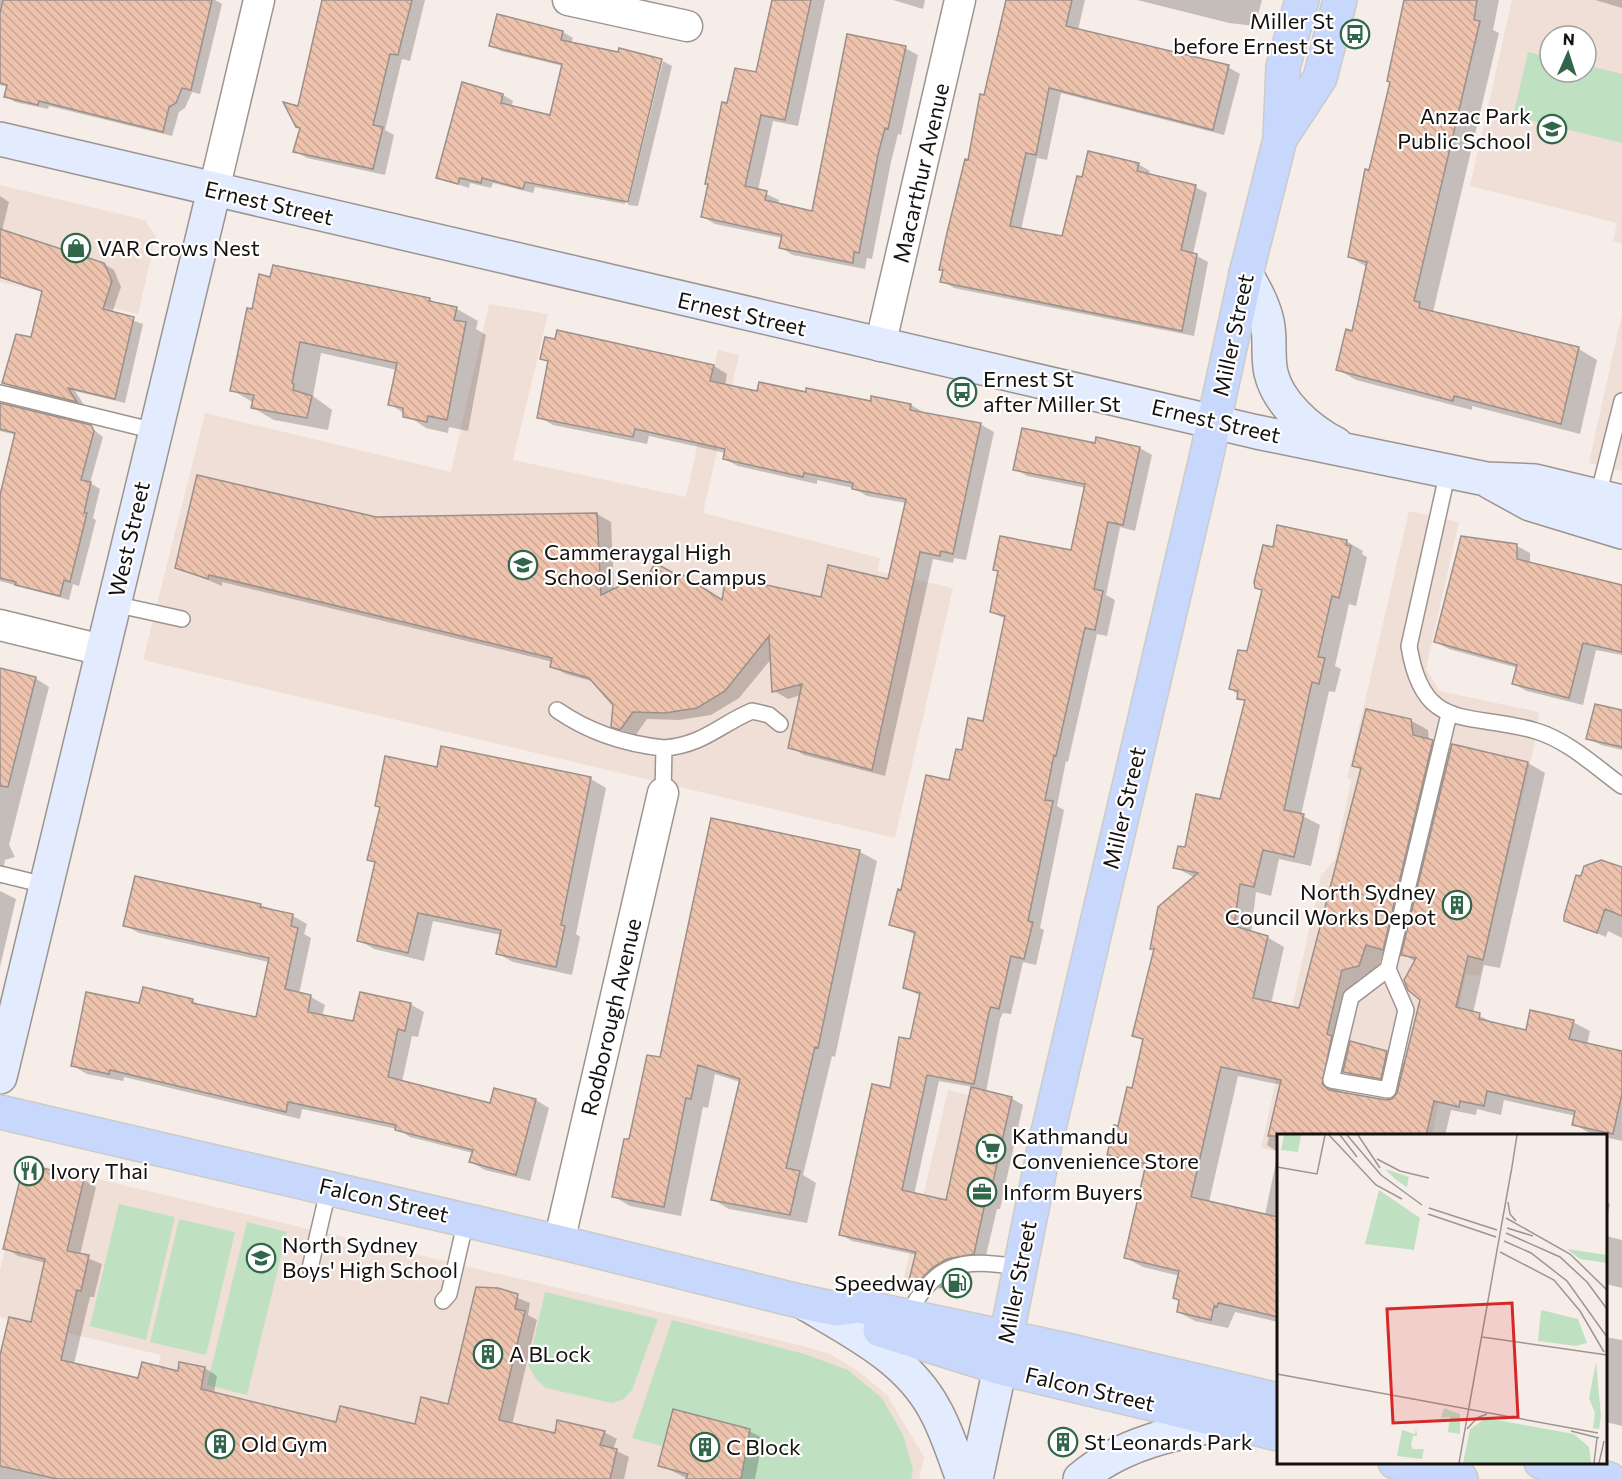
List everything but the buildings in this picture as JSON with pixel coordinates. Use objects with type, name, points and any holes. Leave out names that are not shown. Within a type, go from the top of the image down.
[{"type":"main road","name":"Miller Street","points":[[1003,1353],[1019,1267],[1215,421],[1246,274],[1280,139],[1283,67],[1302,0]]},
{"type":"main road","name":"Miller Street","points":[[1280,139],[1320,78],[1340,0]]},
{"type":"main road","name":"Falcon Street","points":[[0,1112],[329,1187],[803,1302],[837,1309],[859,1306],[906,1317],[1003,1353],[1277,1434]]},
{"type":"main road","name":"Falcon Street","points":[[837,1309],[854,1322],[956,1356],[1003,1353],[1277,1400]]},
{"type":"main road","points":[[1403,1464],[1461,1479]]},
{"type":"main road","points":[[1549,1464],[1609,1479]]},
{"type":"street","name":"West Street","points":[[0,1077],[259,0]]},
{"type":"street","points":[[568,0],[687,26]]},
{"type":"street","name":"Macarthur Avenue","points":[[880,346],[960,0]]},
{"type":"street","name":"Ernest Street","points":[[0,139],[880,346],[1486,479],[1530,504],[1608,513]]},
{"type":"street","points":[[1246,274],[1261,299],[1268,324],[1271,374],[1278,390],[1308,425],[1325,439],[1349,450]]},
{"type":"street","points":[[0,625],[102,650]]},
{"type":"street","name":"Rodborough Avenue","points":[[559,1242],[663,793]]},
{"type":"street","points":[[803,1302],[880,1349],[902,1368],[935,1409],[963,1479]]},
{"type":"street","name":"Miller Street","points":[[976,1479],[1003,1353]]},
{"type":"street","points":[[1080,1479],[1114,1454],[1187,1431],[1233,1422]]},
{"type":"lane","points":[[0,393],[155,431]]},
{"type":"lane","points":[[1608,513],[1622,401]]},
{"type":"lane","points":[[1448,471],[1409,646],[1413,674],[1426,697],[1449,714],[1538,731],[1567,746],[1622,786]]},
{"type":"lane","points":[[114,604],[182,618]]},
{"type":"lane","points":[[557,710],[575,722],[614,739],[664,748],[685,747],[708,737],[752,711],[769,715],[780,724]]},
{"type":"lane","points":[[1388,969],[1350,997],[1332,1080],[1388,1090],[1406,1010],[1388,969],[1449,714]]},
{"type":"lane","points":[[663,793],[664,748]]},
{"type":"lane","points":[[0,874],[45,885]]},
{"type":"lane","points":[[310,1268],[329,1187]]},
{"type":"lane","points":[[443,1301],[449,1294],[466,1220]]},
{"type":"lane","points":[[906,1317],[922,1290],[932,1279],[947,1270],[981,1261],[1019,1267]]},
{"type":"shaded area","name":"Anzac Park Public School","points":[[1512,0],[1622,0],[1622,244],[1613,241],[1617,223],[1470,186]]},
{"type":"shaded area","points":[[0,185],[145,220],[156,237],[138,314],[0,282]]},
{"type":"shaded area","name":"Cammeraygal High School Senior Campus","points":[[489,304],[548,314],[513,460],[686,497],[718,350],[739,355],[703,513],[880,558],[878,571],[953,588],[895,838],[143,660],[205,413],[451,472]]},
{"type":"shaded area","points":[[1622,313],[1622,471],[1589,463]]},
{"type":"shaded area","points":[[1409,511],[1459,522],[1426,669],[1440,691],[1539,712],[1536,738],[1480,976],[1466,974],[1432,1134],[1277,1134],[1277,1152],[1261,1148],[1321,876],[1335,859],[1351,780],[1347,778]]},
{"type":"shaded area","points":[[948,1090],[1009,1105],[966,1288],[957,1294],[903,1282]]},
{"type":"shaded area","name":"North Sydney Boys' High School","points":[[26,1162],[830,1354],[858,1371],[887,1395],[924,1457],[919,1479],[130,1479],[161,1355],[0,1317],[0,1270]]},
{"type":"green space","points":[[1528,52],[1538,54],[1538,84],[1598,84],[1598,68],[1622,74],[1622,143],[1513,116]]},
{"type":"green space","points":[[119,1204],[175,1217],[146,1340],[90,1326]]},
{"type":"green space","points":[[179,1219],[235,1232],[206,1355],[150,1342]]},
{"type":"green space","points":[[247,1222],[287,1232],[247,1395],[207,1385]]},
{"type":"green space","points":[[545,1292],[658,1319],[632,1390],[624,1399],[612,1403],[546,1388],[536,1379],[528,1365]]},
{"type":"green space","points":[[672,1320],[805,1354],[848,1370],[882,1398],[903,1435],[913,1469],[911,1479],[741,1479],[673,1410],[662,1446],[632,1438]]},
{"type":"place","name":"Miller St before Ernest St","points":[[1355,34]]},
{"type":"place","name":"Anzac Park Public School","points":[[1552,129]]},
{"type":"place","name":"VAR Crows Nest","points":[[76,248]]},
{"type":"place","name":"Ernest St after Miller St","points":[[962,392]]},
{"type":"place","name":"Cammeraygal High School Senior Campus","points":[[523,565]]},
{"type":"place","name":"North Sydney Council Works Depot","points":[[1457,905]]},
{"type":"place","name":"Kathmandu Convenience Store","points":[[991,1149]]},
{"type":"place","name":"Ivory Thai","points":[[29,1171]]},
{"type":"place","name":"Inform Buyers","points":[[982,1192]]},
{"type":"place","name":"North Sydney Boys' High School","points":[[261,1258]]},
{"type":"place","name":"Speedway","points":[[957,1283]]},
{"type":"place","name":"A BLock","points":[[488,1354]]},
{"type":"place","name":"St Leonards Park","points":[[1063,1442]]},
{"type":"place","name":"Old Gym","points":[[220,1444]]},
{"type":"place","name":"C Block","points":[[705,1447]]}]
